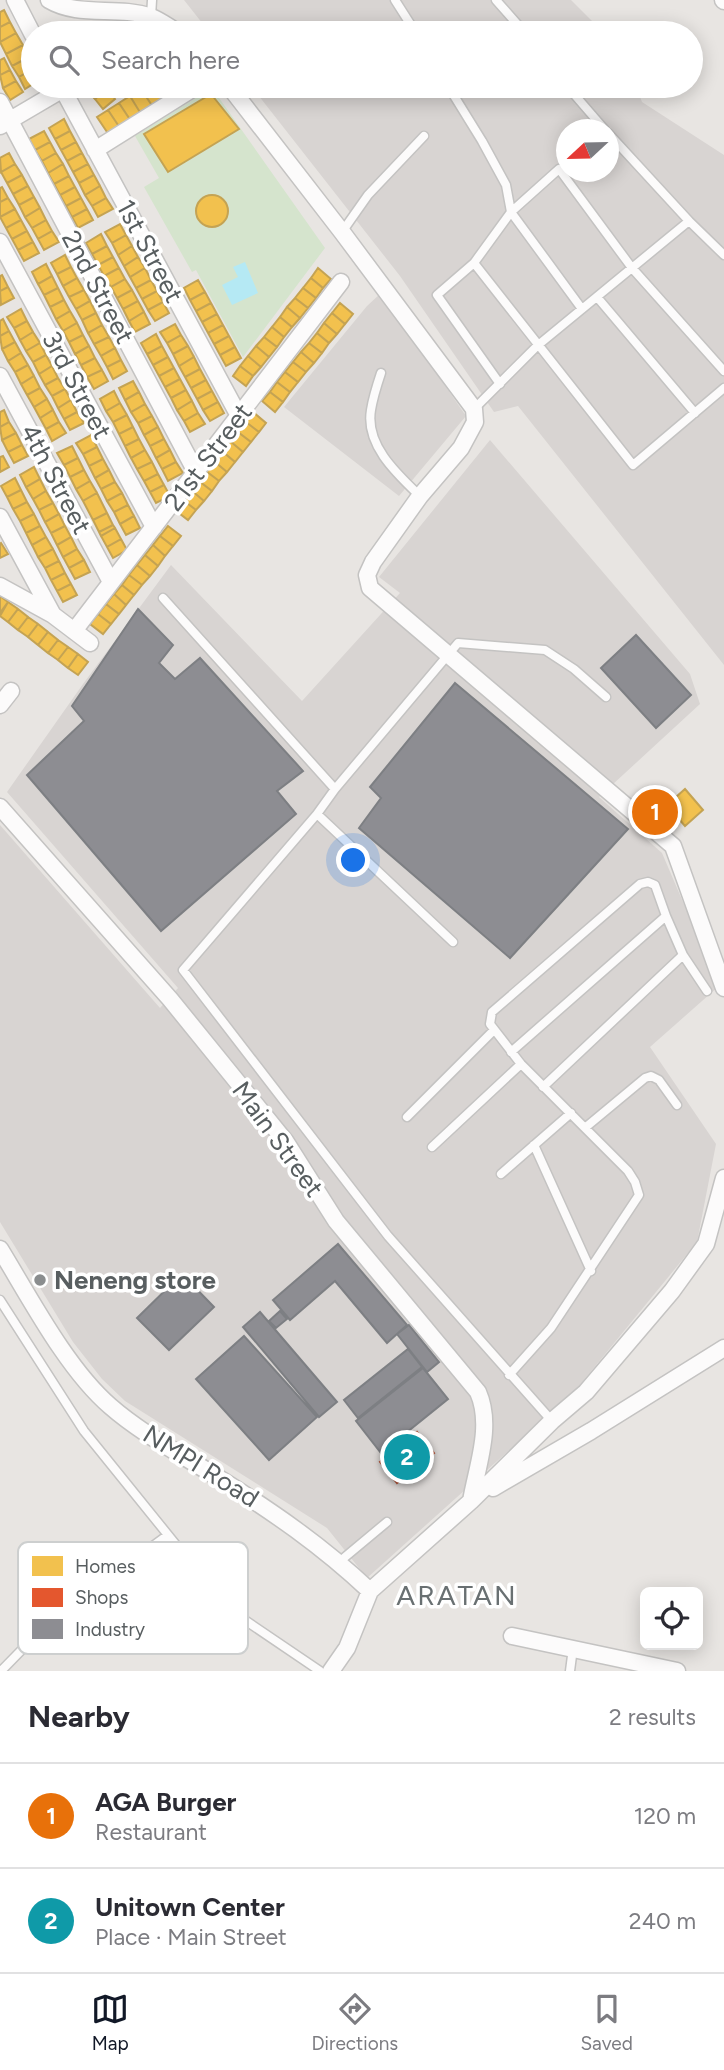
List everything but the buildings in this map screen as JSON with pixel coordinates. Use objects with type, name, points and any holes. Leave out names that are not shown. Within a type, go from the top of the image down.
[{"type":"street","points":[[15,0],[26,21]]},
{"type":"street","points":[[49,0],[69,9],[116,11],[151,8],[166,21]]},
{"type":"street","points":[[5,123],[45,98]]},
{"type":"street","name":"1st Street","points":[[68,98],[239,416]]},
{"type":"street","points":[[95,150],[178,98]]},
{"type":"street","points":[[238,98],[474,409],[475,422],[461,448],[421,496],[373,562],[367,575],[370,588],[673,846],[724,988]]},
{"type":"street","name":"2nd Street","points":[[0,102],[5,123],[196,472]]},
{"type":"street","name":"3rd Street","points":[[0,242],[154,527]]},
{"type":"street","name":"21st Street","points":[[74,631],[341,282]]},
{"type":"street","name":"4th Street","points":[[0,376],[111,582]]},
{"type":"street","points":[[0,517],[53,615]]},
{"type":"street","points":[[0,586],[53,615],[90,643]]},
{"type":"street","points":[[0,705],[11,691]]},
{"type":"street","name":"Main Street","points":[[0,807],[170,999],[270,1121],[337,1221],[478,1392],[484,1405],[486,1420],[471,1501]]},
{"type":"street","points":[[331,1671],[348,1648],[370,1591],[471,1501],[552,1421],[586,1392],[672,1291],[706,1244],[724,1178]]},
{"type":"street","name":"NMPI Road","points":[[0,1249],[69,1359],[109,1405],[146,1432],[291,1524],[340,1562],[370,1591]]},
{"type":"street","points":[[471,1501],[592,1431],[724,1348]]},
{"type":"street","points":[[512,1636],[652,1668],[677,1671]]},
{"type":"lane","points":[[396,0],[409,21]]},
{"type":"lane","points":[[496,0],[514,21]]},
{"type":"lane","points":[[455,98],[506,185],[511,212],[582,309]]},
{"type":"lane","points":[[577,98],[596,119]]},
{"type":"lane","points":[[342,232],[368,195],[424,136]]},
{"type":"lane","points":[[619,146],[724,255]]},
{"type":"lane","points":[[500,384],[437,295],[474,263],[511,212],[559,169],[632,268],[724,371]]},
{"type":"lane","points":[[474,409],[537,346],[689,221]]},
{"type":"lane","points":[[474,263],[633,465],[724,388]]},
{"type":"lane","points":[[597,298],[695,413]]},
{"type":"lane","points":[[381,373],[371,411],[371,429],[376,444],[400,477],[421,496]]},
{"type":"lane","points":[[163,598],[335,789]]},
{"type":"lane","points":[[552,1421],[388,1236],[183,970],[317,814],[458,643],[545,650],[574,669],[607,697]]},
{"type":"lane","points":[[317,814],[453,942]]},
{"type":"lane","points":[[509,1375],[551,1328],[639,1195],[628,1171],[511,1052],[490,1024],[492,1012],[640,884],[648,882],[654,885],[683,955],[707,991]]},
{"type":"lane","points":[[511,1052],[666,916]]},
{"type":"lane","points":[[543,1087],[683,955]]},
{"type":"lane","points":[[407,1117],[494,1030]]},
{"type":"lane","points":[[432,1147],[522,1064]]},
{"type":"lane","points":[[586,1127],[645,1078],[651,1076],[659,1080],[677,1105]]},
{"type":"lane","points":[[501,1174],[571,1113]]},
{"type":"lane","points":[[534,1145],[591,1271]]},
{"type":"lane","points":[[0,1300],[83,1431],[174,1542]]},
{"type":"lane","points":[[340,1562],[387,1522]]},
{"type":"lane","points":[[158,1542],[168,1535]]},
{"type":"lane","points":[[248,1622],[320,1671]]},
{"type":"lane","points":[[570,1671],[573,1648]]},
{"type":"lane","points":[[1,1671],[18,1654]]},
{"type":"shaded area","points":[[184,0],[571,0],[592,21],[201,21]]},
{"type":"shaded area","points":[[260,98],[640,98],[642,102],[724,155],[724,665],[518,406],[494,412],[400,276]]},
{"type":"shaded area","points":[[381,293],[466,416],[399,496],[284,407],[367,306]]},
{"type":"shaded area","points":[[490,440],[690,674],[700,704],[599,797],[662,853],[719,986],[650,1047],[716,1144],[697,1242],[574,1392],[367,1578],[327,1528],[125,1401],[102,1379],[73,1342],[0,1222],[0,825],[160,1008],[178,988],[7,792],[171,565],[302,701],[400,593],[379,577]]},
{"type":"green space","points":[[196,98],[219,98],[325,248],[243,357],[196,270],[192,272],[144,187],[159,178],[135,136]]},
{"type":"water","points":[[245,262],[258,293],[232,305],[222,285],[238,277],[233,267]]},
{"type":"place","name":"AGA Burger","points":[[655,812]]},
{"type":"place","name":"Neneng store","points":[[40,1280]]},
{"type":"place","name":"Unitown Center","points":[[407,1457]]},
{"type":"district","name":"ARATAN","points":[[457,1595]]}]
